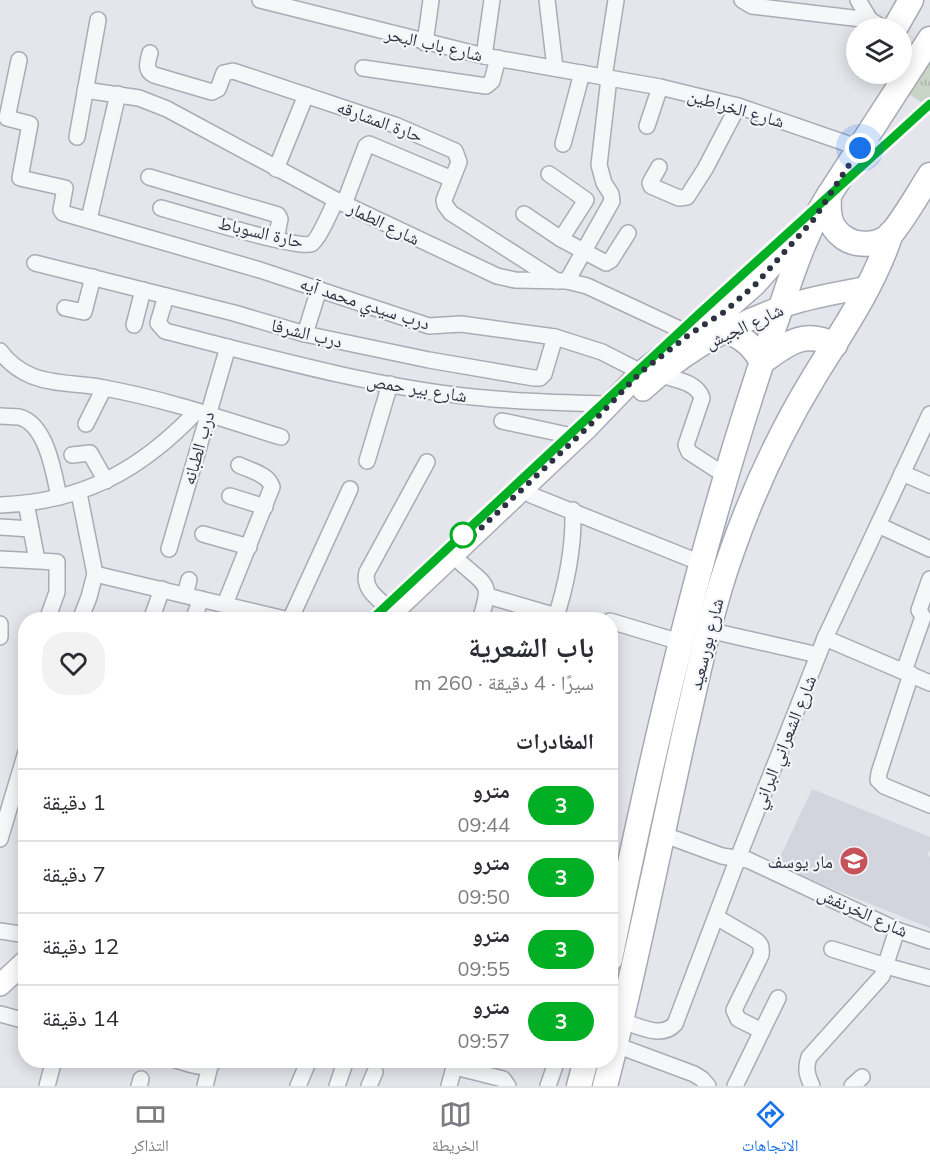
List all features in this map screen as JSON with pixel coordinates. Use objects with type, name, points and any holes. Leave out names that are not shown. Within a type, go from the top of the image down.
[{"type":"main road","points":[[901,18],[911,0]]},
{"type":"main road","name":"شارع بورسعيد","points":[[618,895],[701,562],[762,362],[801,248],[814,219],[930,39]]},
{"type":"main road","points":[[889,84],[892,97]]},
{"type":"main road","name":"شارع بورسعيد","points":[[618,1038],[708,630],[730,555],[759,482],[794,412],[868,287],[891,233],[930,175]]},
{"type":"main road","points":[[829,195],[830,219],[833,227],[845,238],[852,242],[869,244],[891,233]]},
{"type":"main road","name":"شارع الجيش","points":[[399,612],[461,562],[531,495],[690,334],[724,312],[755,285],[814,219]]},
{"type":"main road","name":"شارع الجيش","points":[[398,612],[610,404],[651,373],[726,330],[781,307],[868,287]]},
{"type":"main road","points":[[726,330],[744,339],[762,362],[798,339],[816,338],[835,345]]},
{"type":"main road","points":[[0,985],[18,968]]},
{"type":"main road","points":[[0,1002],[18,985]]},
{"type":"main road","points":[[579,1086],[584,1068]]},
{"type":"main road","name":"شارع بورسعيد","points":[[606,1086],[610,1068]]},
{"type":"street","name":"شارع باب البحر","points":[[260,0],[425,43],[606,77]]},
{"type":"street","points":[[425,43],[431,0]]},
{"type":"street","points":[[363,68],[486,86],[492,81],[492,0]]},
{"type":"street","points":[[547,0],[555,68]]},
{"type":"street","points":[[562,281],[584,251],[612,201],[599,165],[606,77],[616,0]]},
{"type":"street","points":[[858,0],[869,18]]},
{"type":"street","points":[[747,3],[856,18]]},
{"type":"street","points":[[77,137],[98,20]]},
{"type":"street","name":"حارة المشارقه","points":[[150,53],[147,67],[151,74],[209,92],[216,91],[222,75],[230,71],[395,125],[455,151],[459,162],[444,200],[451,213],[562,281]]},
{"type":"street","name":"درب سيدي محمد آيه","points":[[19,60],[7,118],[30,124],[20,178],[63,187],[65,189],[62,213],[260,270],[429,326],[461,324],[555,337],[602,352],[651,373],[694,386],[700,391],[702,398],[686,446],[689,452],[726,476]]},
{"type":"street","points":[[562,144],[582,73]]},
{"type":"street","name":"شارع الخراطين","points":[[606,77],[660,87],[738,106],[860,148]]},
{"type":"street","points":[[647,126],[660,87]]},
{"type":"street","name":"شارع الطمار","points":[[85,90],[139,98],[166,109],[340,202],[496,276],[514,280],[562,281],[587,286],[690,334]]},
{"type":"street","points":[[89,219],[118,94]]},
{"type":"street","points":[[276,169],[306,95]]},
{"type":"street","points":[[659,167],[650,183],[651,186],[679,198],[687,197],[705,169],[738,106]]},
{"type":"street","points":[[340,202],[369,144],[452,179]]},
{"type":"street","points":[[549,174],[586,200],[561,238]]},
{"type":"street","points":[[148,177],[278,215],[280,219],[276,239]]},
{"type":"street","name":"حارة السوباط","points":[[161,208],[276,239],[307,244],[315,241],[340,202]]},
{"type":"street","points":[[524,214],[606,263],[610,262],[628,233]]},
{"type":"street","name":"درب الشرفا","points":[[35,263],[305,334],[429,360],[534,378],[540,378],[544,374],[555,337]]},
{"type":"street","points":[[65,308],[84,312],[93,278]]},
{"type":"street","points":[[305,334],[319,289]]},
{"type":"street","points":[[134,325],[142,290]]},
{"type":"street","name":"شارع بير حمص","points":[[166,296],[159,318],[161,328],[165,331],[285,362],[441,393],[506,400],[610,404]]},
{"type":"street","name":"درب الطبانه","points":[[168,549],[203,412],[228,347]]},
{"type":"street","points":[[0,351],[15,367],[45,381],[104,388],[203,412],[281,437]]},
{"type":"street","points":[[367,461],[390,384]]},
{"type":"street","points":[[86,424],[104,388]]},
{"type":"street","points":[[0,505],[26,503],[79,492],[106,481],[155,451],[203,412]]},
{"type":"street","points":[[0,416],[20,417],[30,422],[49,453],[59,496]]},
{"type":"street","name":"شارع الشعراني البراني","points":[[622,1021],[662,1032],[669,1030],[675,1024],[825,638],[929,417]]},
{"type":"street","points":[[502,421],[577,437]]},
{"type":"street","points":[[72,455],[90,453],[106,481]]},
{"type":"street","points":[[389,612],[367,588],[365,580],[427,462]]},
{"type":"street","points":[[225,604],[272,487],[270,481],[239,465]]},
{"type":"street","points":[[902,473],[930,485]]},
{"type":"street","points":[[294,612],[350,489]]},
{"type":"street","points":[[79,492],[95,574],[83,612]]},
{"type":"street","points":[[531,495],[701,562]]},
{"type":"street","points":[[230,496],[265,507]]},
{"type":"street","points":[[26,503],[38,560]]},
{"type":"street","points":[[557,612],[571,559],[573,510]]},
{"type":"street","points":[[878,525],[930,549]]},
{"type":"street","points":[[0,527],[31,529]]},
{"type":"street","points":[[203,534],[249,547]]},
{"type":"street","points":[[0,559],[57,562],[57,592],[50,612]]},
{"type":"street","points":[[461,562],[484,583],[488,596],[483,612]]},
{"type":"street","points":[[95,574],[162,589],[187,588],[201,599],[251,612]]},
{"type":"street","points":[[930,579],[919,609],[923,617],[878,780],[884,786],[930,805]]},
{"type":"street","points":[[154,612],[162,589]]},
{"type":"street","points":[[488,596],[537,612]]},
{"type":"street","points":[[196,612],[201,599]]},
{"type":"street","points":[[618,624],[680,642]]},
{"type":"street","points":[[708,630],[818,655]]},
{"type":"street","points":[[825,638],[930,683]]},
{"type":"street","points":[[0,839],[3,816],[18,795]]},
{"type":"street","name":"شارع الخرنفش","points":[[662,834],[722,856],[748,860],[897,930],[930,941]]},
{"type":"street","points":[[716,917],[759,942],[762,949],[734,1010],[738,1019],[762,1030]]},
{"type":"street","points":[[812,1086],[807,1075],[808,1057],[882,976],[897,930]]},
{"type":"street","points":[[0,931],[18,934]]},
{"type":"street","points":[[832,949],[930,978]]},
{"type":"street","points":[[735,1086],[778,998]]},
{"type":"street","points":[[0,1014],[18,1019]]},
{"type":"street","points":[[618,1047],[694,1074],[708,1086]]},
{"type":"street","points":[[47,1086],[52,1068]]},
{"type":"street","points":[[205,1086],[211,1068]]},
{"type":"street","points":[[300,1086],[306,1068]]},
{"type":"street","points":[[337,1086],[343,1068]]},
{"type":"street","points":[[449,1086],[454,1068]]},
{"type":"street","points":[[468,1068],[503,1079],[508,1086]]},
{"type":"street","points":[[548,1086],[554,1068]]},
{"type":"shaded area","name":"مار يوسف","points":[[812,789],[930,837],[930,850],[927,854],[930,857],[930,928],[776,866]]},
{"type":"green space","points":[[930,61],[930,108],[909,94]]},
{"type":"metro line","name":"3","points":[[380,612],[699,314],[930,104]]},
{"type":"place","name":"مار يوسف","points":[[854,861]]},
{"type":"route","points":[[463,535],[460,548],[588,427],[641,372],[665,352],[724,312],[755,285],[814,219],[860,148]]}]
